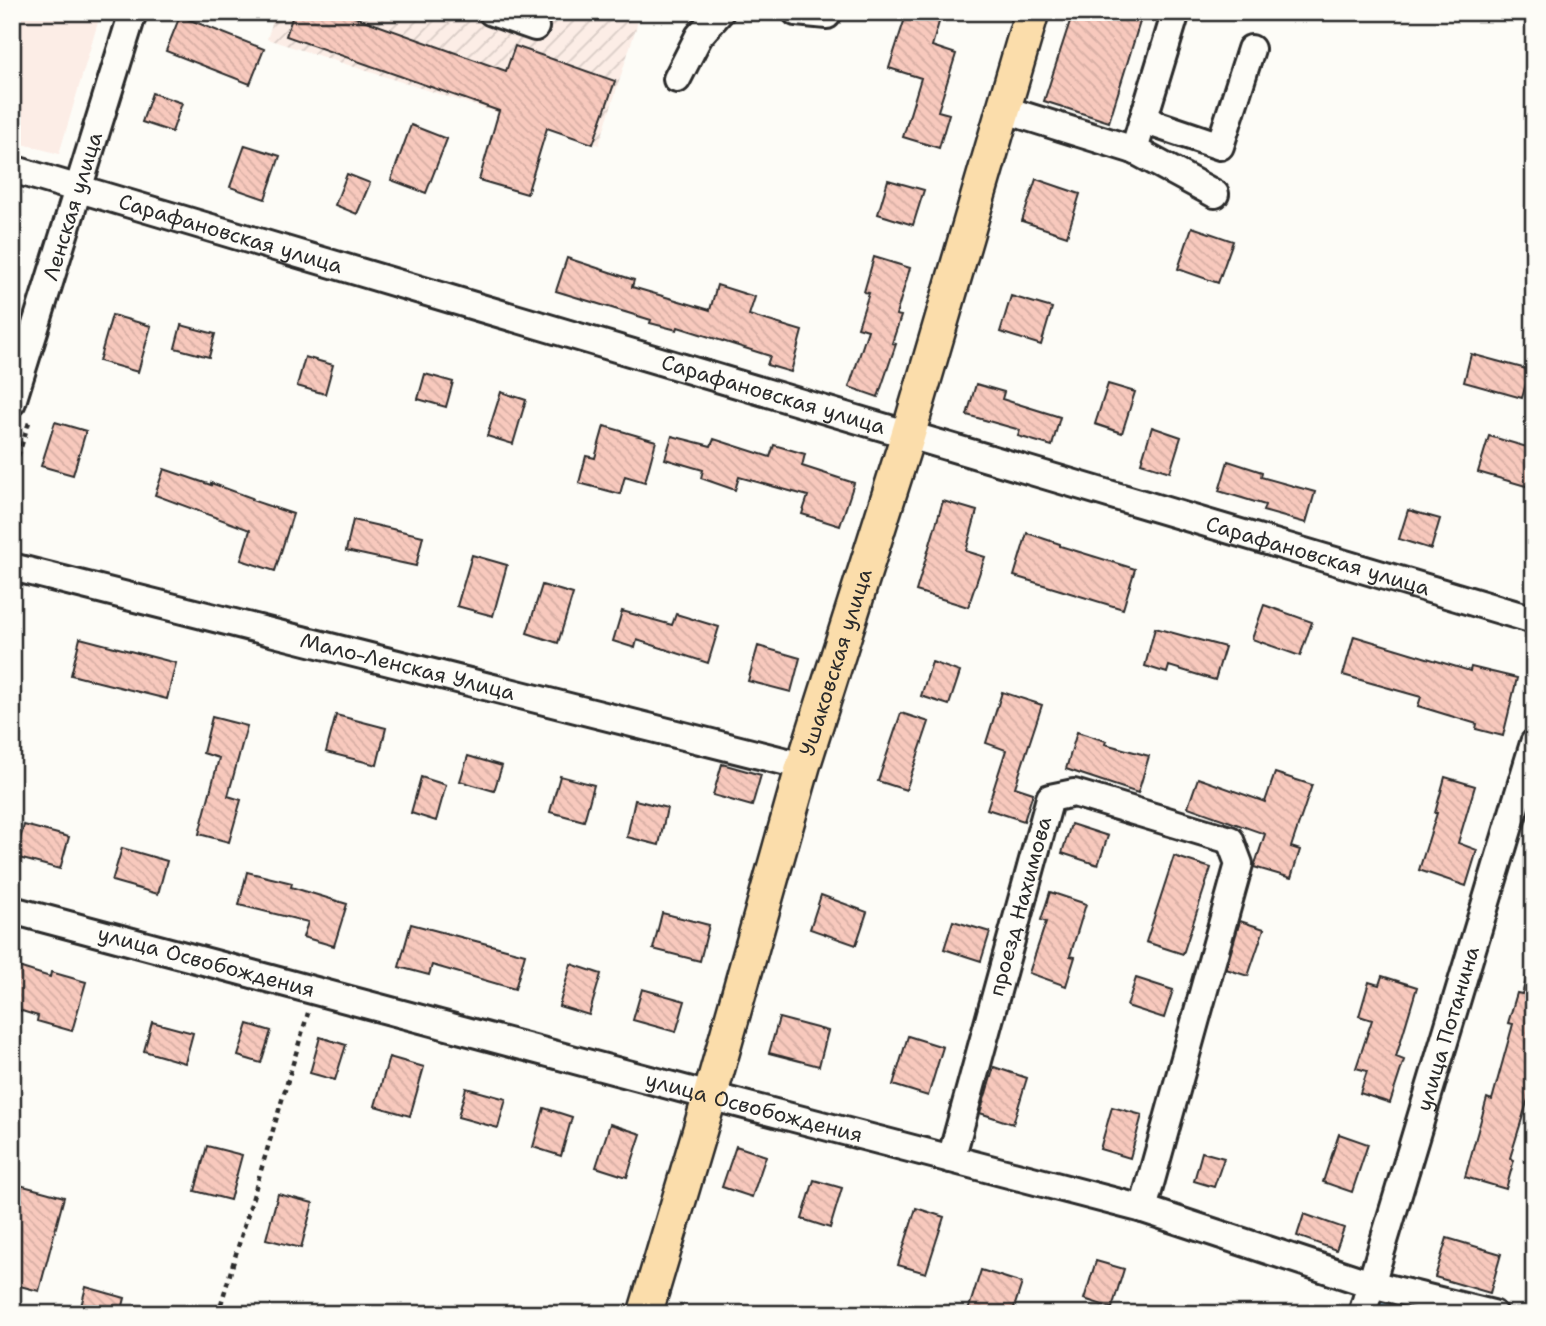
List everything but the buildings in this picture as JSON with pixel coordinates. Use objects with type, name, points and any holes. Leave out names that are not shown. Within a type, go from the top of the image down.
[{"type":"main road","name":"Ушаковская улица","points":[[645,1314],[803,766],[908,435],[1032,12]]},
{"type":"street","name":"Ленская улица","points":[[12,402],[133,12]]},
{"type":"street","points":[[492,12],[535,27]]},
{"type":"street","points":[[677,79],[699,36],[720,12]]},
{"type":"street","points":[[796,12],[827,15],[828,12]]},
{"type":"street","points":[[1134,150],[1177,12]]},
{"type":"street","points":[[1143,120],[1220,146],[1251,49]]},
{"type":"street","points":[[1002,109],[1134,150],[1215,194]]},
{"type":"street","name":"Сарафановская улица","points":[[12,169],[1534,620]]},
{"type":"street","name":"Мало-Ленская Улица","points":[[12,567],[803,766]]},
{"type":"street","name":"улица Потанина","points":[[1362,1314],[1534,743]]},
{"type":"street","name":"проезд Нахимова","points":[[951,1159],[1050,798],[1074,793],[1230,840],[1239,864],[1143,1209]]},
{"type":"street","name":"улица Освобождения","points":[[12,910],[1143,1209],[1371,1284],[1493,1314]]},
{"type":"path","points":[[218,1314],[314,992]]},
{"type":"shaded area","points":[[12,12],[101,12],[59,154],[12,141]]},
{"type":"shaded area","points":[[276,12],[641,12],[599,145],[267,39]]},
{"type":"waterway","points":[[1388,1314],[1390,1308],[1411,1314]]}]
